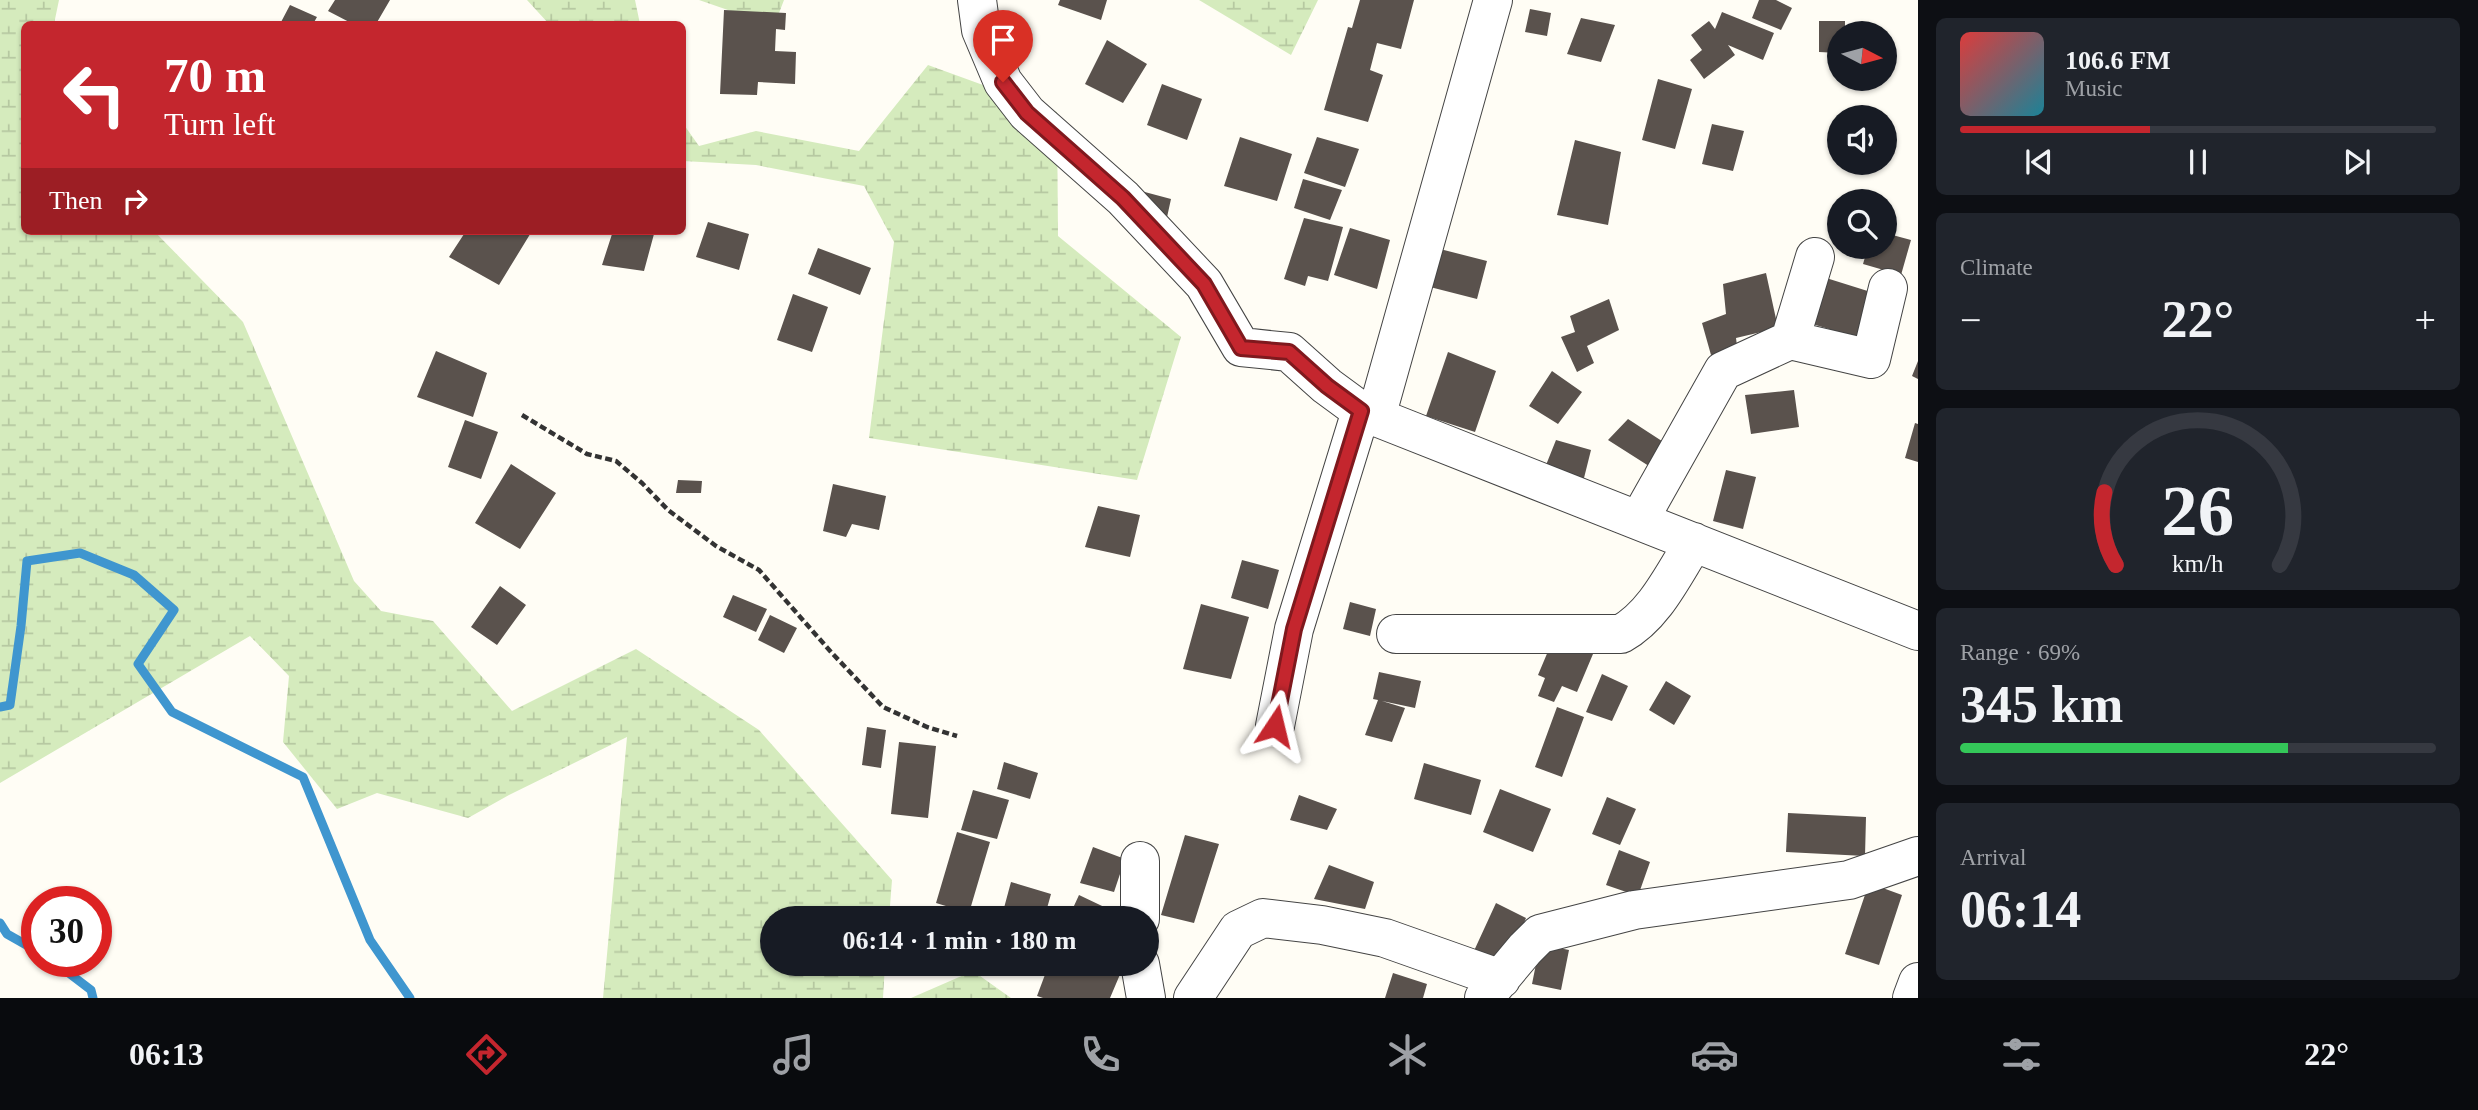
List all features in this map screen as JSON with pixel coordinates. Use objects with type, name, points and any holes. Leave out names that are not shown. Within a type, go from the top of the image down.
[{"type":"street","points":[[977,0],[981,30],[1003,82],[1027,113],[1123,198],[1204,284],[1241,348],[1289,352],[1327,386],[1369,414],[1918,631]]},
{"type":"street","points":[[1275,726],[1294,629],[1369,414],[1493,0]]},
{"type":"street","points":[[1790,340],[1815,257]]},
{"type":"street","points":[[1639,520],[1723,371],[1790,340],[1871,359],[1888,288]]},
{"type":"street","points":[[1396,634],[1620,634],[1636,625],[1651,608],[1695,542]]},
{"type":"street","points":[[1193,998],[1238,930],[1263,918],[1322,925],[1385,938],[1493,989],[1525,949],[1541,934],[1634,910],[1849,880],[1918,856]]},
{"type":"street","points":[[1140,861],[1140,906]]},
{"type":"street","points":[[1142,976],[1146,998]]},
{"type":"street","points":[[1912,998],[1918,982]]},
{"type":"path","points":[[522,415],[587,454],[616,461],[677,517],[716,546],[759,570],[883,707],[927,727],[957,736]]},
{"type":"green space","points":[[0,0],[59,0],[55,21],[21,21],[21,235],[158,235],[243,322],[354,581],[381,611],[433,621],[512,711],[636,649],[759,730],[892,880],[890,906],[760,906],[760,976],[884,976],[883,998],[603,998],[627,737],[468,818],[377,793],[337,809],[283,742],[289,676],[250,636],[0,783]]},
{"type":"green space","points":[[527,0],[635,0],[639,21],[546,21]]},
{"type":"green space","points":[[699,0],[784,0],[774,26]]},
{"type":"green space","points":[[1199,0],[1318,0],[1291,55]]},
{"type":"green space","points":[[928,65],[1057,112],[1058,236],[1181,337],[1137,480],[869,438],[894,242],[864,186],[756,165],[686,161],[686,128],[699,146],[756,131],[859,151]]},
{"type":"green space","points":[[962,976],[980,976],[1011,998],[911,998]]},
{"type":"building","points":[[335,0],[390,0],[378,21],[347,21],[328,11]]},
{"type":"building","points":[[1060,0],[1107,0],[1101,20],[1058,5]]},
{"type":"building","points":[[1360,0],[1414,0],[1401,49],[1377,43],[1370,70],[1383,75],[1368,122],[1324,110],[1348,27],[1352,28]]},
{"type":"building","points":[[1759,0],[1776,0],[1792,8],[1781,30],[1752,18]]},
{"type":"building","points":[[290,5],[317,17],[315,21],[282,21]]},
{"type":"building","points":[[1530,9],[1551,13],[1547,36],[1525,32]]},
{"type":"building","points":[[724,10],[786,13],[785,30],[776,29],[775,51],[796,52],[795,84],[758,82],[757,95],[720,94]]},
{"type":"building","points":[[1722,12],[1774,33],[1763,60],[1728,45],[1735,55],[1704,79],[1690,60],[1702,50],[1691,35],[1709,21],[1715,29]]},
{"type":"building","points":[[1581,18],[1615,25],[1601,62],[1567,54]]},
{"type":"building","points":[[1819,21],[1827,21],[1827,52],[1819,52]]},
{"type":"building","points":[[1107,40],[1147,64],[1123,103],[1085,84]]},
{"type":"building","points":[[1658,79],[1692,89],[1675,149],[1642,140]]},
{"type":"building","points":[[1162,84],[1202,99],[1187,140],[1147,125]]},
{"type":"building","points":[[1712,124],[1744,131],[1733,171],[1702,164]]},
{"type":"building","points":[[1240,137],[1292,154],[1277,201],[1224,186]]},
{"type":"building","points":[[1317,137],[1359,149],[1345,187],[1304,173]]},
{"type":"building","points":[[1575,140],[1621,152],[1608,225],[1557,215]]},
{"type":"building","points":[[1303,179],[1342,190],[1330,220],[1294,208]]},
{"type":"building","points":[[1141,191],[1171,199],[1162,240],[1131,235]]},
{"type":"building","points":[[1304,218],[1343,227],[1328,281],[1308,276],[1305,286],[1284,279]]},
{"type":"building","points":[[708,222],[749,234],[739,270],[696,257]]},
{"type":"building","points":[[1350,228],[1390,240],[1377,289],[1334,275]]},
{"type":"building","points":[[463,235],[530,235],[499,285],[449,257]]},
{"type":"building","points":[[612,235],[654,235],[644,271],[602,265]]},
{"type":"building","points":[[1897,236],[1911,240],[1901,275],[1863,264],[1864,259],[1897,259]]},
{"type":"building","points":[[818,248],[871,268],[860,295],[808,274]]},
{"type":"building","points":[[1440,249],[1487,261],[1477,299],[1430,287]]},
{"type":"building","points":[[1766,273],[1778,328],[1736,338],[1737,346],[1711,355],[1702,323],[1726,314],[1723,284]]},
{"type":"building","points":[[1823,277],[1874,293],[1857,349],[1825,339],[1829,329],[1809,323]]},
{"type":"building","points":[[793,294],[828,307],[812,352],[777,340]]},
{"type":"building","points":[[1609,299],[1619,330],[1587,346],[1594,363],[1577,372],[1561,337],[1575,332],[1570,316]]},
{"type":"building","points":[[436,351],[487,373],[473,417],[417,397]]},
{"type":"building","points":[[1448,352],[1496,371],[1475,432],[1426,416]]},
{"type":"building","points":[[1918,361],[1918,379],[1912,376]]},
{"type":"building","points":[[1552,371],[1582,392],[1558,424],[1529,406]]},
{"type":"building","points":[[1794,390],[1799,427],[1751,434],[1745,395]]},
{"type":"building","points":[[1628,419],[1668,445],[1652,468],[1608,440]]},
{"type":"building","points":[[465,420],[498,432],[481,479],[448,467]]},
{"type":"building","points":[[1915,423],[1918,424],[1918,462],[1905,458]]},
{"type":"building","points":[[1556,440],[1591,450],[1583,482],[1544,470]]},
{"type":"building","points":[[511,464],[556,493],[520,549],[475,523]]},
{"type":"building","points":[[1726,470],[1756,477],[1743,529],[1713,521]]},
{"type":"building","points":[[678,480],[702,481],[701,493],[676,493]]},
{"type":"building","points":[[833,484],[886,496],[879,530],[852,524],[846,537],[823,531]]},
{"type":"building","points":[[1098,506],[1140,515],[1130,557],[1085,547]]},
{"type":"building","points":[[1242,560],[1279,570],[1268,609],[1231,598]]},
{"type":"building","points":[[500,586],[526,605],[497,645],[471,627]]},
{"type":"building","points":[[733,595],[767,609],[756,632],[723,617]]},
{"type":"building","points":[[1350,602],[1376,609],[1370,636],[1343,629]]},
{"type":"building","points":[[1201,604],[1249,617],[1231,679],[1183,669]]},
{"type":"building","points":[[770,615],[797,628],[784,653],[758,640]]},
{"type":"building","points":[[1554,637],[1593,654],[1577,692],[1562,686],[1554,702],[1538,696],[1545,678],[1538,675]]},
{"type":"building","points":[[1379,672],[1421,681],[1415,708],[1382,701],[1405,708],[1392,742],[1365,735],[1378,700],[1373,699]]},
{"type":"building","points":[[1602,674],[1628,686],[1612,721],[1586,712]]},
{"type":"building","points":[[1666,681],[1691,696],[1674,725],[1649,710]]},
{"type":"building","points":[[1557,707],[1584,717],[1562,777],[1535,767]]},
{"type":"building","points":[[867,727],[886,730],[881,768],[862,765]]},
{"type":"building","points":[[899,742],[936,746],[928,818],[891,814]]},
{"type":"building","points":[[1004,762],[1038,773],[1030,799],[997,789]]},
{"type":"building","points":[[1424,763],[1481,780],[1471,815],[1414,799]]},
{"type":"building","points":[[1500,789],[1551,809],[1533,852],[1483,832]]},
{"type":"building","points":[[973,790],[1009,800],[997,839],[961,830]]},
{"type":"building","points":[[1299,795],[1337,809],[1327,830],[1290,820]]},
{"type":"building","points":[[1607,797],[1636,809],[1620,845],[1592,834]]},
{"type":"building","points":[[1788,813],[1866,817],[1865,856],[1786,852]]},
{"type":"building","points":[[957,832],[990,842],[971,906],[946,906],[936,903]]},
{"type":"building","points":[[1185,835],[1219,844],[1194,923],[1161,915]]},
{"type":"building","points":[[1093,847],[1125,859],[1114,892],[1080,883]]},
{"type":"building","points":[[1619,850],[1650,862],[1638,896],[1606,885]]},
{"type":"building","points":[[1329,865],[1374,882],[1365,909],[1314,899]]},
{"type":"building","points":[[1011,882],[1051,894],[1048,906],[1005,906]]},
{"type":"building","points":[[1869,883],[1902,895],[1879,965],[1845,954]]},
{"type":"building","points":[[1079,895],[1102,906],[1074,906]]},
{"type":"building","points":[[1496,903],[1526,918],[1505,967],[1473,953]]},
{"type":"building","points":[[1540,944],[1569,950],[1561,990],[1532,984]]},
{"type":"building","points":[[1393,973],[1427,984],[1423,998],[1385,998]]},
{"type":"building","points":[[1044,976],[1119,976],[1110,998],[1037,996]]},
{"type":"waterway","points":[[0,707],[10,705],[27,561],[80,553],[134,575],[174,610],[138,664],[172,712],[303,777],[370,940],[410,998]]},
{"type":"waterway","points":[[0,923],[7,934],[21,942]]},
{"type":"waterway","points":[[74,977],[91,990],[93,998]]},
{"type":"route","points":[[1003,82],[1027,113],[1123,198],[1204,284],[1241,348],[1289,352],[1327,386],[1361,411],[1294,629],[1275,726]]}]
